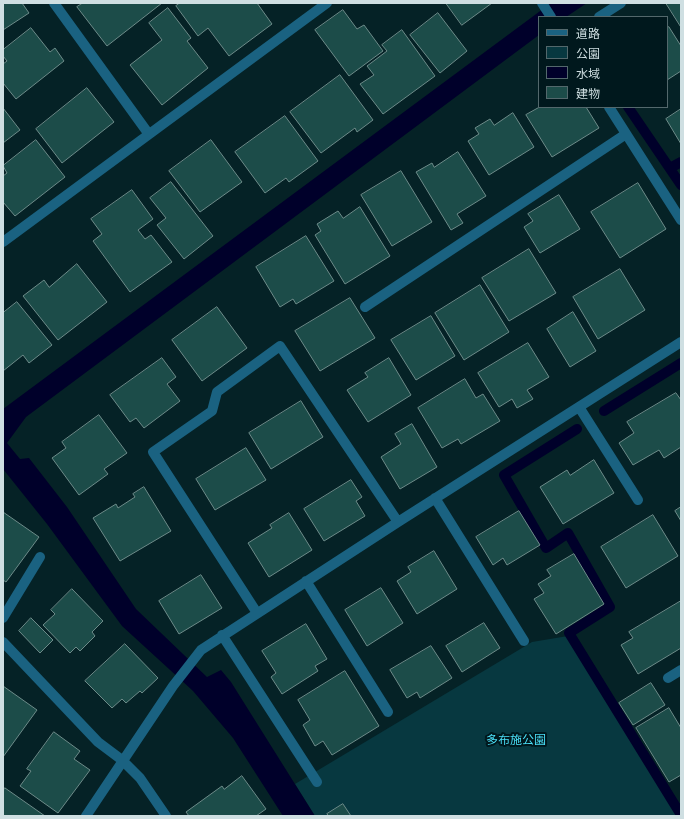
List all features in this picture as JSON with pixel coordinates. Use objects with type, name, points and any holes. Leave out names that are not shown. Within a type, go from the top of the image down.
[{"type":"street","points":[[54,3],[148,133]]},
{"type":"street","points":[[3,240],[327,3]]},
{"type":"street","points":[[601,16],[621,3]]},
{"type":"street","points":[[543,5],[551,16]]},
{"type":"street","points":[[610,108],[681,220]]},
{"type":"street","points":[[365,307],[626,134]]},
{"type":"street","points":[[86,816],[122,760],[173,686],[201,650],[435,498],[681,342]]},
{"type":"street","points":[[257,613],[153,452],[212,411],[217,392],[280,346],[398,522]]},
{"type":"street","points":[[579,407],[638,500]]},
{"type":"street","points":[[435,498],[524,641]]},
{"type":"street","points":[[3,618],[40,557]]},
{"type":"street","points":[[306,581],[388,712]]},
{"type":"street","points":[[222,635],[317,782]]},
{"type":"street","points":[[3,642],[98,742],[122,760],[140,778],[166,816]]},
{"type":"street","points":[[668,678],[681,670]]},
{"type":"green space","name":"多布施公園","points":[[568,636],[680,816],[315,816],[295,784],[532,642]]},
{"type":"water","points":[[551,3],[587,3],[568,16],[538,16],[538,36],[26,417],[7,443],[20,459],[29,458],[67,507],[136,609],[207,677],[221,670],[231,682],[315,816],[283,816],[233,738],[193,691],[122,626],[47,524],[3,469],[3,409]]},
{"type":"building","points":[[3,3],[22,3],[29,13],[3,30]]},
{"type":"building","points":[[83,3],[162,3],[107,46],[77,7]]},
{"type":"building","points":[[180,3],[257,3],[272,24],[229,56],[208,28],[198,36],[176,6]]},
{"type":"building","points":[[446,3],[492,3],[462,25]]},
{"type":"building","points":[[666,3],[681,3],[681,27]]},
{"type":"building","points":[[168,8],[191,38],[187,41],[208,68],[162,105],[130,65],[162,40],[149,23]]},
{"type":"building","points":[[343,10],[357,29],[364,25],[383,51],[349,76],[315,30]]},
{"type":"building","points":[[438,13],[467,51],[440,73],[410,35]]},
{"type":"building","points":[[31,28],[50,52],[55,48],[64,61],[16,99],[3,83],[3,64],[7,61],[3,56],[3,50]]},
{"type":"building","points":[[668,28],[681,46],[681,71],[668,79]]},
{"type":"building","points":[[402,30],[435,76],[383,114],[360,84],[374,75],[367,66],[387,51],[382,45]]},
{"type":"building","points":[[340,75],[373,120],[357,132],[355,128],[321,153],[290,112]]},
{"type":"building","points":[[87,88],[114,122],[62,163],[36,129]]},
{"type":"building","points":[[3,108],[20,130],[3,143]]},
{"type":"building","points":[[538,108],[587,108],[599,128],[552,157],[526,115]]},
{"type":"building","points":[[681,109],[681,144],[666,119]]},
{"type":"building","points":[[513,113],[534,147],[489,175],[468,141],[479,134],[475,128],[490,119],[494,125]]},
{"type":"building","points":[[285,116],[318,161],[289,182],[286,178],[265,193],[235,152]]},
{"type":"building","points":[[36,140],[65,177],[15,216],[3,202],[3,176],[7,173],[3,166]]},
{"type":"building","points":[[211,140],[242,182],[200,212],[169,171]]},
{"type":"building","points":[[458,152],[486,196],[457,214],[463,223],[451,230],[416,172],[432,163],[434,167]]},
{"type":"building","points":[[401,171],[432,222],[392,246],[361,195]]},
{"type":"building","points":[[171,182],[213,236],[184,259],[157,225],[166,218],[150,198]]},
{"type":"building","points":[[638,183],[666,229],[620,258],[591,212]]},
{"type":"building","points":[[132,190],[153,219],[138,230],[145,239],[151,235],[172,262],[130,292],[93,241],[102,234],[91,219]]},
{"type":"building","points":[[559,195],[580,229],[540,253],[524,227],[533,221],[528,214]]},
{"type":"building","points":[[360,207],[390,256],[345,284],[315,235],[321,231],[317,224],[338,211],[343,218]]},
{"type":"building","points":[[306,236],[334,281],[296,304],[293,299],[280,307],[256,267]]},
{"type":"building","points":[[529,249],[556,293],[509,321],[482,278]]},
{"type":"building","points":[[77,264],[107,302],[58,340],[23,296],[44,280],[49,287]]},
{"type":"building","points":[[620,269],[645,310],[598,339],[573,297]]},
{"type":"building","points":[[480,285],[509,332],[464,360],[435,313]]},
{"type":"building","points":[[350,298],[375,338],[320,371],[295,331]]},
{"type":"building","points":[[17,302],[52,345],[29,363],[23,355],[3,371],[3,313]]},
{"type":"building","points":[[217,307],[247,348],[202,381],[172,340]]},
{"type":"building","points":[[573,312],[596,351],[570,367],[547,329]]},
{"type":"building","points":[[431,316],[455,356],[416,380],[391,340]]},
{"type":"building","points":[[528,343],[549,377],[527,390],[533,399],[517,408],[512,399],[499,407],[478,373]]},
{"type":"building","points":[[162,358],[176,377],[167,384],[180,401],[144,428],[136,418],[130,422],[110,395]]},
{"type":"building","points":[[389,358],[411,395],[368,422],[347,390],[368,377],[365,373]]},
{"type":"building","points":[[465,379],[476,398],[483,394],[500,421],[461,444],[458,439],[442,448],[418,408]]},
{"type":"building","points":[[676,393],[681,400],[681,447],[664,458],[659,450],[633,465],[619,443],[634,433],[627,422]]},
{"type":"building","points":[[301,401],[323,437],[271,469],[249,433]]},
{"type":"building","points":[[99,415],[127,453],[104,469],[108,474],[79,495],[52,458],[66,448],[62,442]]},
{"type":"building","points":[[412,424],[437,467],[400,489],[381,457],[401,444],[395,434]]},
{"type":"building","points":[[246,448],[266,480],[215,510],[196,479]]},
{"type":"building","points":[[594,460],[614,493],[563,524],[540,487],[567,470],[570,475]]},
{"type":"building","points":[[351,480],[362,497],[356,501],[365,516],[324,541],[304,509]]},
{"type":"building","points":[[144,487],[171,531],[120,561],[93,518],[116,504],[118,508],[135,497],[133,494]]},
{"type":"building","points":[[681,507],[681,521],[675,511]]},
{"type":"building","points":[[519,511],[540,545],[507,565],[503,558],[493,565],[476,537]]},
{"type":"building","points":[[3,512],[39,537],[6,582],[3,580]]},
{"type":"building","points":[[289,513],[312,550],[269,577],[248,543],[272,528],[270,525]]},
{"type":"building","points":[[653,515],[678,556],[626,588],[601,547]]},
{"type":"building","points":[[434,551],[457,589],[417,614],[397,581],[411,572],[408,567]]},
{"type":"building","points":[[574,554],[604,604],[556,634],[534,599],[544,593],[538,584],[551,576],[547,570]]},
{"type":"building","points":[[201,575],[222,608],[179,634],[159,601]]},
{"type":"building","points":[[381,588],[403,623],[367,646],[345,610]]},
{"type":"building","points":[[72,589],[103,621],[92,632],[95,636],[80,651],[76,647],[70,653],[43,625],[55,614],[51,610]]},
{"type":"building","points":[[681,601],[681,648],[638,674],[621,645],[633,638],[629,632]]},
{"type":"building","points":[[31,618],[53,640],[40,653],[19,631]]},
{"type":"building","points":[[484,623],[500,648],[462,672],[446,646]]},
{"type":"building","points":[[306,624],[327,659],[315,666],[318,671],[282,694],[271,677],[276,673],[262,651]]},
{"type":"building","points":[[125,644],[158,678],[142,693],[140,691],[126,703],[122,699],[112,708],[85,681]]},
{"type":"building","points":[[431,646],[452,678],[420,698],[417,692],[407,698],[390,670]]},
{"type":"building","points":[[345,671],[379,726],[332,755],[323,741],[315,746],[303,725],[310,720],[298,700]]},
{"type":"building","points":[[651,683],[665,705],[633,725],[619,703]]},
{"type":"building","points":[[3,686],[37,710],[3,757]]},
{"type":"building","points":[[669,708],[681,728],[681,775],[669,782],[636,728]]},
{"type":"building","points":[[54,732],[80,751],[74,759],[90,770],[58,813],[20,786],[31,771],[27,769]]},
{"type":"building","points":[[242,776],[266,809],[256,816],[189,816],[186,812],[222,786],[224,789]]},
{"type":"building","points":[[5,788],[45,816],[3,816],[3,791]]},
{"type":"building","points":[[343,804],[351,816],[329,816],[327,814]]},
{"type":"waterway","points":[[629,108],[681,185]]},
{"type":"waterway","points":[[670,168],[681,162]]},
{"type":"waterway","points":[[604,411],[681,363]]},
{"type":"waterway","points":[[577,429],[504,475],[546,548],[568,533],[610,607],[569,633],[681,815]]}]
